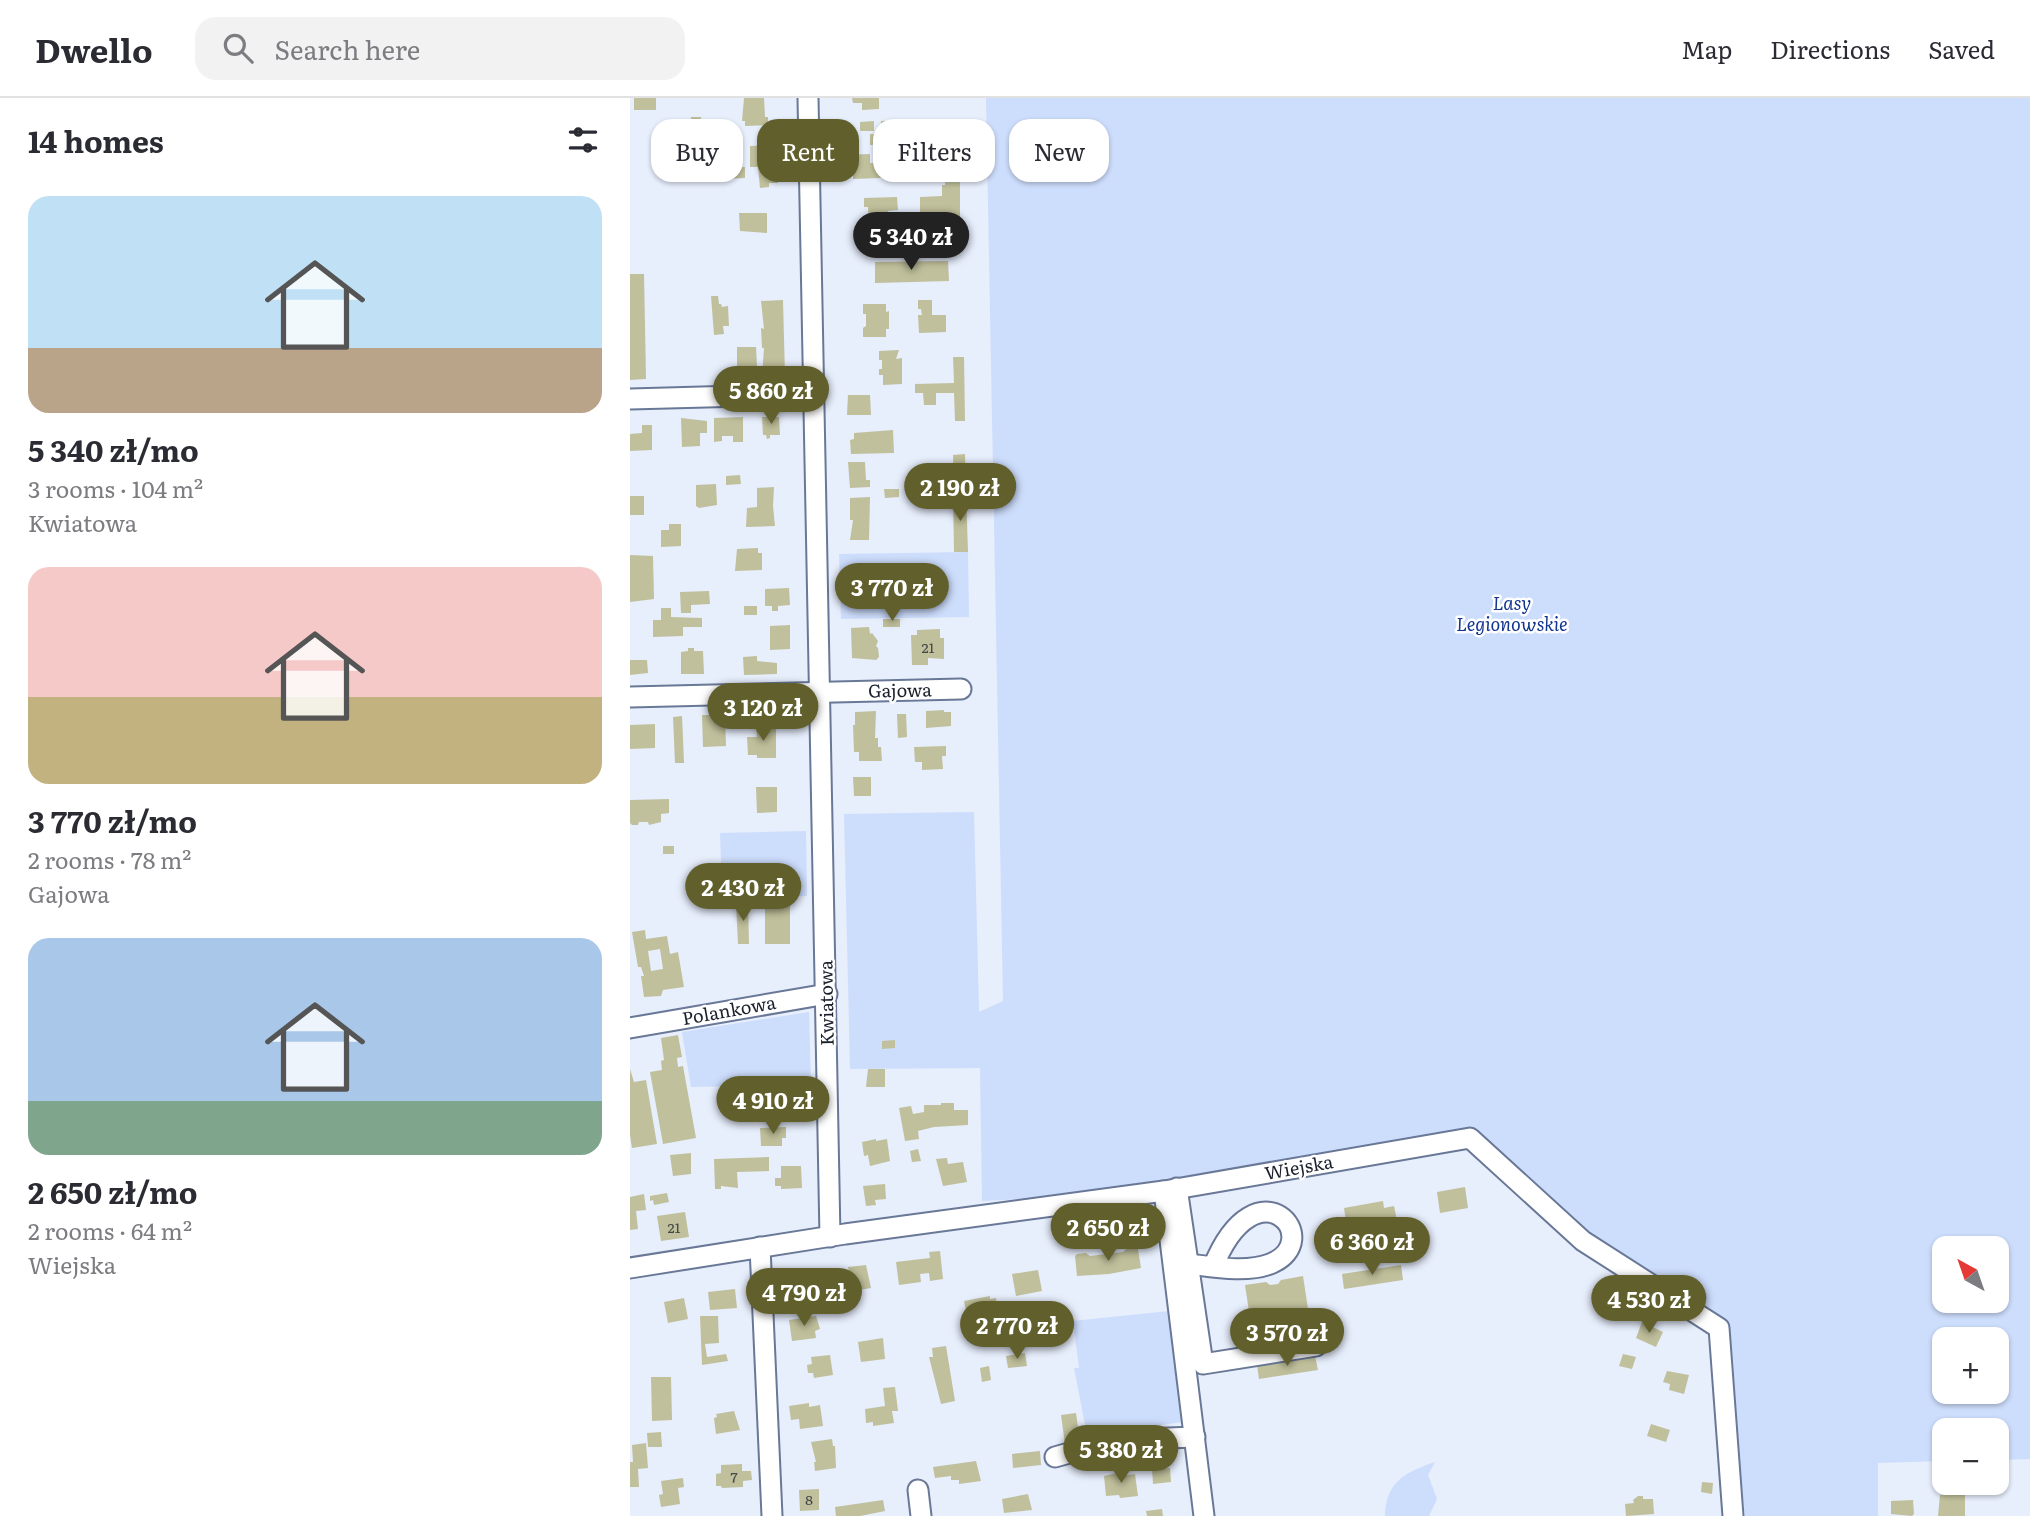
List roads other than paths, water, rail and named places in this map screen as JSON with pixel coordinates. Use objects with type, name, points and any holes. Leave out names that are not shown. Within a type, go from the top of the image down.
[{"type":"street","name":"Kwiatowa","points":[[808,98],[827,994],[834,1050],[830,1237]]},
{"type":"street","points":[[630,399],[815,394]]},
{"type":"street","name":"Gajowa","points":[[630,697],[961,690]]},
{"type":"street","name":"Polankowa","points":[[630,1028],[827,994]]},
{"type":"street","name":"Wiejska","points":[[630,1268],[760,1247],[1171,1190],[1470,1138],[1583,1241],[1719,1328],[1733,1516]]},
{"type":"street","points":[[1171,1190],[1189,1264],[1203,1364],[1317,1346]]},
{"type":"street","points":[[1171,1190],[1204,1516]]},
{"type":"street","points":[[760,1247],[772,1516]]},
{"type":"street","points":[[1189,1264],[1213,1266]]},
{"type":"street","points":[[1055,1457],[1115,1440],[1195,1437]]},
{"type":"street","points":[[918,1490],[921,1516]]},
{"type":"park label","name":"Lasy Legionowskie","points":[[1512,614]]}]
